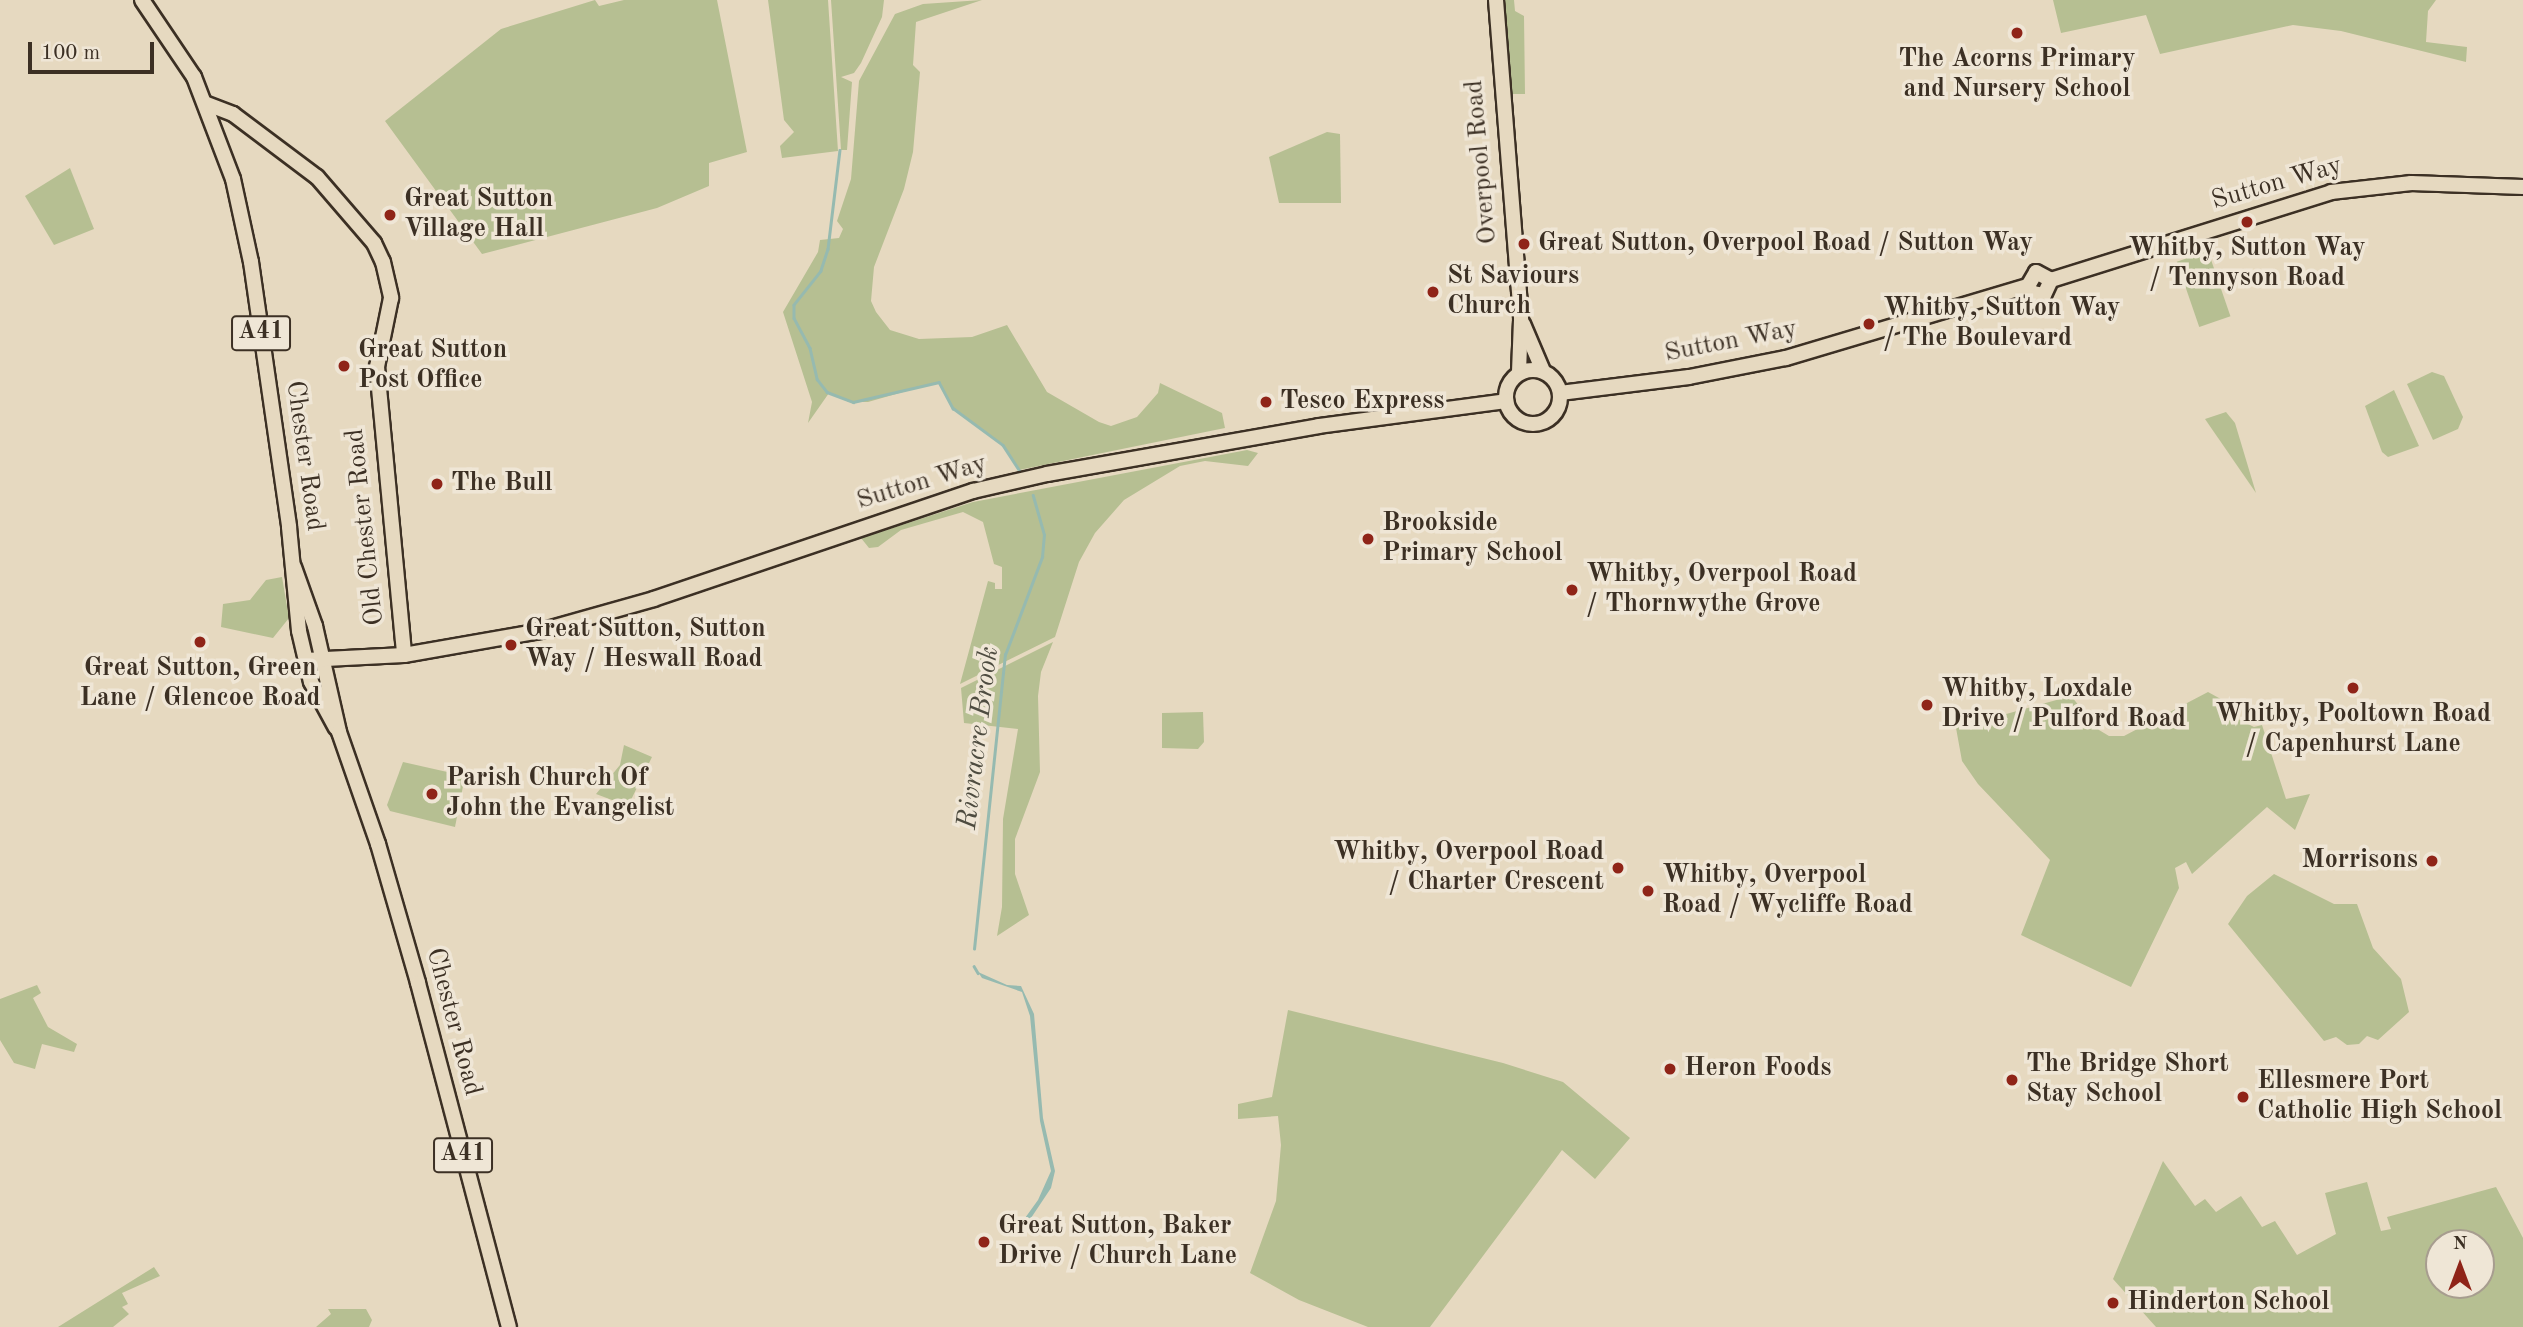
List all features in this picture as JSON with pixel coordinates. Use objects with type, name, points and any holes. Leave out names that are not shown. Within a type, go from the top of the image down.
[{"type":"main road","name":"Chester Road","points":[[142,0],[194,77],[233,179],[251,262],[294,567],[317,658],[325,713],[339,732]]},
{"type":"main road","name":"Overpool Road","points":[[1496,0],[1521,320],[1519,373]]},
{"type":"main road","name":"Old Chester Road","points":[[206,104],[233,114],[317,177],[374,243],[383,262],[391,298],[377,367],[404,654]]},
{"type":"main road","name":"Sutton Way","points":[[1560,393],[1689,377],[1786,358],[2028,286],[2036,272],[2051,280],[2331,192],[2411,183],[2523,187]]},
{"type":"main road","name":"Overpool Road","points":[[1521,320],[1543,371]]},
{"type":"main road","points":[[1543,371],[1560,393],[1551,418],[1533,424],[1515,416],[1506,401],[1510,382],[1519,373],[1543,371]]},
{"type":"main road","name":"Sutton Way","points":[[317,658],[404,654],[514,637],[654,599],[972,491],[1047,474],[1319,426],[1506,401]]},
{"type":"main road","name":"Chester Road","points":[[294,567],[302,590],[311,649],[331,686],[339,732],[400,920],[509,1327]]},
{"type":"main road","points":[[331,686],[342,666],[362,656]]},
{"type":"green space","points":[[595,0],[599,6],[624,0],[717,0],[747,152],[709,163],[709,186],[657,208],[482,254],[385,121],[501,29]]},
{"type":"green space","points":[[768,0],[828,0],[838,151],[782,158],[780,146],[794,132],[784,120]]},
{"type":"green space","points":[[831,0],[884,0],[882,17],[861,63],[854,73],[841,77],[852,82],[847,150],[841,150]]},
{"type":"green space","points":[[982,0],[916,22],[913,65],[920,72],[913,152],[904,189],[874,267],[871,301],[876,312],[890,330],[919,339],[972,337],[1007,325],[1047,392],[1111,426],[1137,417],[1158,393],[1160,383],[1222,413],[1225,428],[1019,470],[1003,445],[953,408],[938,382],[868,402],[849,402],[829,393],[808,423],[812,402],[783,312],[818,252],[820,240],[839,238],[843,229],[837,221],[851,179],[859,81],[895,14],[923,4]]},
{"type":"green space","points":[[1505,0],[1514,0],[1515,11],[1524,16],[1525,94],[1509,94]]},
{"type":"green space","points":[[2053,0],[2436,0],[2428,11],[2426,42],[2467,47],[2466,62],[2341,31],[2293,25],[2160,54],[2146,15],[2061,33]]},
{"type":"green space","points":[[1327,132],[1340,134],[1341,203],[1279,203],[1269,157]]},
{"type":"green space","points":[[70,168],[94,229],[54,245],[25,196]]},
{"type":"green space","points":[[2208,251],[2230,316],[2199,327],[2177,262]]},
{"type":"green space","points":[[2432,372],[2444,376],[2463,417],[2458,429],[2433,440],[2407,384]]},
{"type":"green space","points":[[2394,390],[2419,446],[2388,457],[2382,452],[2365,406]]},
{"type":"green space","points":[[2226,412],[2235,423],[2256,493],[2205,419]]},
{"type":"green space","points":[[1247,450],[1258,453],[1248,466],[1205,461],[1180,466],[1124,500],[1095,533],[1079,562],[1055,637],[960,684],[988,581],[995,583],[995,589],[1002,589],[1002,567],[994,564],[983,522],[963,512],[901,530],[878,547],[869,548],[861,538],[973,502]]},
{"type":"green space","points":[[282,577],[289,618],[273,638],[221,627],[223,604],[250,600],[266,580]]},
{"type":"green space","points":[[1053,642],[1041,672],[1038,696],[1040,772],[1015,839],[1015,874],[1029,915],[997,936],[1002,907],[1003,819],[1018,729],[964,723],[961,688]]},
{"type":"green space","points":[[2208,692],[2228,703],[2226,713],[2254,727],[2262,725],[2286,799],[2310,794],[2295,830],[2267,807],[2192,874],[2186,862],[2175,868],[2179,888],[2131,987],[2021,935],[2050,860],[1978,784],[1962,761],[1956,728],[2071,696],[2099,730],[2109,736],[2124,736]]},
{"type":"green space","points":[[1203,712],[1204,742],[1198,749],[1162,748],[1162,713]]},
{"type":"green space","points":[[624,745],[652,757],[628,806],[596,794],[620,765]]},
{"type":"green space","points":[[403,762],[465,776],[455,827],[390,811],[387,805]]},
{"type":"green space","points":[[2274,874],[2334,904],[2357,904],[2373,948],[2401,979],[2409,1012],[2378,1040],[2367,1036],[2359,1044],[2347,1045],[2336,1037],[2324,1041],[2228,924],[2247,896]]},
{"type":"green space","points":[[37,985],[41,993],[33,998],[48,1027],[77,1044],[74,1052],[42,1044],[35,1069],[14,1063],[0,1040],[0,999]]},
{"type":"green space","points":[[1288,1010],[1503,1063],[1563,1082],[1630,1138],[1595,1179],[1562,1150],[1430,1327],[1368,1327],[1299,1300],[1250,1273],[1276,1201],[1281,1145],[1278,1116],[1238,1119],[1238,1104],[1272,1097]]},
{"type":"green space","points":[[2163,1161],[2195,1206],[2205,1199],[2216,1212],[2241,1196],[2262,1227],[2275,1221],[2297,1255],[2336,1234],[2325,1193],[2367,1182],[2381,1231],[2391,1229],[2387,1217],[2496,1187],[2523,1238],[2523,1327],[2156,1327],[2113,1279]]},
{"type":"green space","points":[[154,1267],[160,1276],[122,1293],[128,1304],[122,1307],[129,1314],[113,1327],[58,1327]]},
{"type":"green space","points":[[328,1309],[366,1309],[372,1320],[369,1327],[316,1327],[331,1314]]},
{"type":"water","points":[[978,972],[1007,985],[1021,986],[1034,1014],[1043,1118],[1055,1171],[1051,1188],[1025,1227],[1020,1225],[1038,1200],[1051,1171],[1040,1121],[1030,1016],[1022,992],[982,978]]},
{"type":"waterway","name":"Rivracre Brook","points":[[840,150],[828,249],[821,271],[794,305],[794,318],[810,348],[817,379],[827,392],[853,402],[939,382],[953,408],[1003,445],[1019,470]]},
{"type":"waterway","name":"Rivracre Brook","points":[[974,949],[1005,655],[1042,557],[1044,535],[1033,496]]},
{"type":"waterway","name":"Rivracre Brook","points":[[974,966],[978,973]]},
{"type":"place","name":"The Acorns Primary and Nursery School","points":[[2017,33]]},
{"type":"place","name":"Great Sutton Village Hall","points":[[390,215]]},
{"type":"place","name":"Whitby, Sutton Way / Tennyson Road","points":[[2247,222]]},
{"type":"place","name":"Great Sutton, Overpool Road / Sutton Way","points":[[1524,244]]},
{"type":"place","name":"St Saviours Church","points":[[1433,292]]},
{"type":"place","name":"Whitby, Sutton Way / The Boulevard","points":[[1869,324]]},
{"type":"place","name":"Great Sutton Post Office","points":[[344,366]]},
{"type":"place","name":"Tesco Express","points":[[1266,402]]},
{"type":"place","name":"The Bull","points":[[437,484]]},
{"type":"place","name":"Brookside Primary School","points":[[1368,539]]},
{"type":"place","name":"Whitby, Overpool Road / Thornwythe Grove","points":[[1572,590]]},
{"type":"place","name":"Great Sutton, Green Lane / Glencoe Road","points":[[200,642]]},
{"type":"place","name":"Great Sutton, Sutton Way / Heswall Road","points":[[511,645]]},
{"type":"place","name":"Whitby, Pooltown Road / Capenhurst Lane","points":[[2353,688]]},
{"type":"place","name":"Whitby, Loxdale Drive / Pulford Road","points":[[1927,705]]},
{"type":"place","name":"Parish Church Of John the Evangelist","points":[[432,794]]},
{"type":"place","name":"Morrisons","points":[[2432,861]]},
{"type":"place","name":"Whitby, Overpool Road / Charter Crescent","points":[[1618,868]]},
{"type":"place","name":"Whitby, Overpool Road / Wycliffe Road","points":[[1648,891]]},
{"type":"place","name":"Heron Foods","points":[[1670,1069]]},
{"type":"place","name":"The Bridge Short Stay School","points":[[2012,1080]]},
{"type":"place","name":"Ellesmere Port Catholic High School","points":[[2243,1097]]},
{"type":"place","name":"Great Sutton, Baker Drive / Church Lane","points":[[984,1242]]},
{"type":"place","name":"Hinderton School","points":[[2113,1303]]}]
